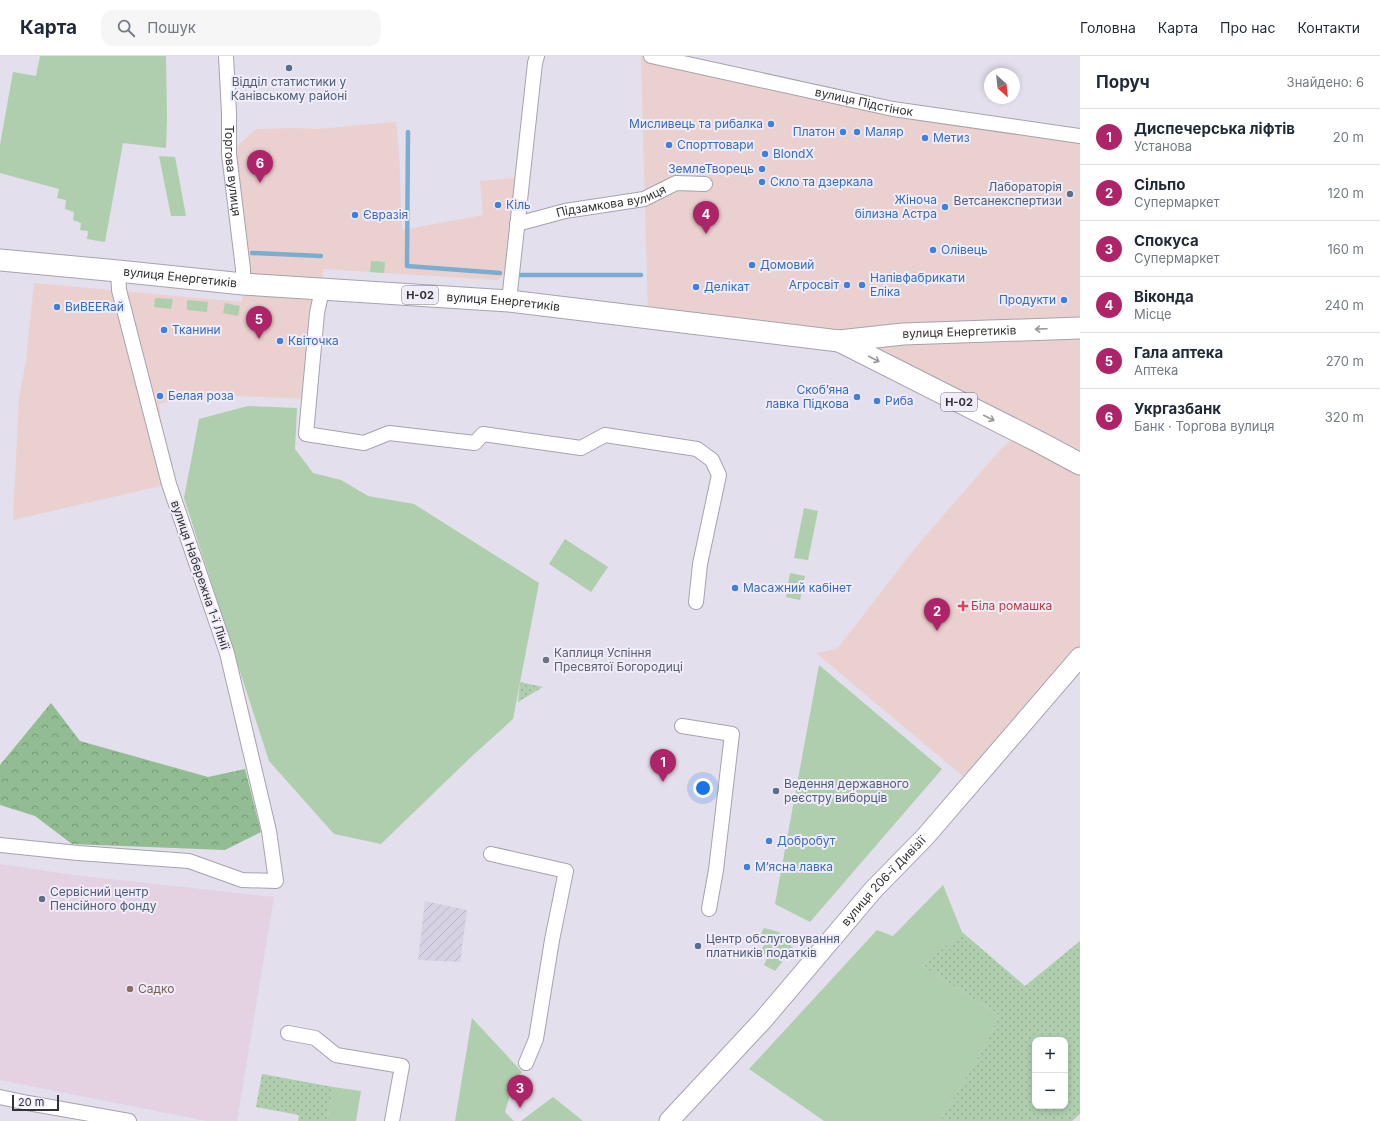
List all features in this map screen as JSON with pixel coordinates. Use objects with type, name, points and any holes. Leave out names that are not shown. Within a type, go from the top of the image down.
[{"type":"main road","name":"вулиця Енергетиків","points":[[0,260],[118,270],[243,284],[509,301],[839,341],[903,334],[1080,328]]},
{"type":"main road","name":"вулиця Енергетиків","points":[[839,341],[1040,442],[1080,464]]},
{"type":"street","name":"Торгова вулиця","points":[[226,56],[229,114],[229,154],[243,269],[243,284]]},
{"type":"street","points":[[509,301],[537,56]]},
{"type":"street","name":"вулиця Підстінок","points":[[651,56],[893,109],[1080,136]]},
{"type":"street","name":"Підзамкова вулиця","points":[[517,224],[565,211],[644,200],[676,183],[705,184]]},
{"type":"street","name":"вулиця Набережна 1-ї Лінії","points":[[0,845],[78,853],[189,861],[242,880],[276,881],[267,824],[227,653],[170,484],[120,290],[118,270]]},
{"type":"street","points":[[322,290],[317,314],[306,434],[364,443],[389,433],[475,443],[483,434],[581,448],[604,435],[697,449],[712,460],[719,475],[700,564],[696,602]]},
{"type":"street","name":"вулиця 206-ї Дивізії","points":[[669,1121],[762,1020],[874,889],[925,837],[1080,657]]},
{"type":"street","points":[[682,726],[732,734],[716,870],[709,909]]},
{"type":"street","points":[[491,854],[566,871],[552,940],[536,1039],[526,1063]]},
{"type":"street","points":[[288,1033],[315,1038],[336,1054],[402,1066],[392,1121]]},
{"type":"street","points":[[0,1097],[129,1121]]},
{"type":"shaded area","points":[[641,56],[651,56],[893,109],[1080,136],[1080,657],[971,783],[816,653],[837,649],[916,547],[1000,450],[1019,433],[839,341],[648,319]]},
{"type":"shaded area","points":[[396,122],[399,151],[402,230],[483,215],[480,181],[527,177],[520,265],[497,280],[323,269],[322,290],[308,399],[235,396],[188,397],[159,404],[169,484],[13,520],[19,398],[26,361],[34,283],[242,302],[243,284],[229,154],[256,129],[317,129]]},
{"type":"shaded area","name":"Садко","points":[[0,864],[73,875],[274,897],[237,1121],[207,1121],[0,1080]]},
{"type":"shaded area","points":[[425,901],[467,910],[460,962],[418,960]]},
{"type":"green space","points":[[40,56],[166,56],[166,148],[123,143],[105,242],[87,239],[88,231],[80,230],[81,223],[73,220],[74,212],[65,209],[66,200],[57,198],[59,189],[0,173],[0,145],[13,72],[36,76]]},
{"type":"green space","points":[[159,156],[175,157],[186,216],[171,216]]},
{"type":"green space","points":[[371,261],[385,262],[384,273],[370,272]]},
{"type":"green space","points":[[155,298],[173,299],[171,309],[154,307]]},
{"type":"green space","points":[[187,300],[208,302],[207,312],[187,310]]},
{"type":"green space","points":[[225,303],[240,306],[238,316],[223,313]]},
{"type":"green space","points":[[248,406],[297,408],[295,449],[313,473],[341,480],[368,496],[414,504],[539,583],[513,719],[471,757],[381,844],[334,834],[269,761],[184,498],[199,419]]},
{"type":"green space","points":[[804,508],[818,511],[808,560],[794,558]]},
{"type":"green space","points":[[565,539],[608,567],[591,592],[549,564]]},
{"type":"green space","points":[[790,573],[805,576],[800,600],[786,597]]},
{"type":"green space","points":[[819,665],[942,769],[810,922],[775,904]]},
{"type":"green space","points":[[520,682],[543,687],[518,702]]},
{"type":"green space","points":[[51,703],[80,741],[208,777],[245,769],[261,832],[225,850],[72,844],[35,816],[0,805],[0,765]]},
{"type":"green space","points":[[943,885],[962,932],[922,966],[999,1015],[984,1047],[940,1121],[824,1121],[749,1069],[877,930],[893,936]]},
{"type":"green space","points":[[764,928],[779,932],[793,948],[775,971],[764,965],[768,956],[760,952],[764,945],[757,941]]},
{"type":"green space","points":[[962,932],[1025,986],[1080,941],[1080,1114],[1072,1121],[940,1121],[984,1047],[999,1015],[922,966]]},
{"type":"green space","points":[[472,1018],[522,1072],[514,1082],[505,1112],[514,1121],[455,1121]]},
{"type":"green space","points":[[262,1074],[333,1087],[327,1121],[298,1121],[299,1115],[256,1107]]},
{"type":"green space","points":[[333,1087],[361,1091],[356,1121],[327,1121]]},
{"type":"green space","points":[[553,1097],[583,1121],[521,1121]]},
{"type":"waterway","points":[[408,132],[407,266],[500,273]]},
{"type":"waterway","points":[[252,253],[321,256]]},
{"type":"waterway","points":[[520,275],[641,275]]},
{"type":"place","name":"Відділ статистики у Канівському районі","points":[[289,68]]},
{"type":"place","name":"Мисливець та рибалка","points":[[771,124]]},
{"type":"place","name":"Платон","points":[[843,132]]},
{"type":"place","name":"Маляр","points":[[857,132]]},
{"type":"place","name":"Метиз","points":[[925,138]]},
{"type":"place","name":"Спорттовари","points":[[669,145]]},
{"type":"place","name":"BlondX","points":[[765,154]]},
{"type":"place","name":"ЗемлеТворець","points":[[762,169]]},
{"type":"place","name":"Скло та дзеркала","points":[[762,182]]},
{"type":"place","name":"Укргазбанк","points":[[260,183]]},
{"type":"place","name":"Лабораторія Ветсанекспертизи","points":[[1070,194]]},
{"type":"place","name":"Кіль","points":[[498,205]]},
{"type":"place","name":"Жіноча білизна Астра","points":[[945,207]]},
{"type":"place","name":"Євразія","points":[[355,215]]},
{"type":"place","name":"Віконда","points":[[706,234]]},
{"type":"place","name":"Олівець","points":[[933,250]]},
{"type":"place","name":"Домовий","points":[[752,265]]},
{"type":"place","name":"Агросвіт","points":[[847,285]]},
{"type":"place","name":"Напівфабрикати Еліка","points":[[862,285]]},
{"type":"place","name":"Делікат","points":[[696,287]]},
{"type":"place","name":"Продукти","points":[[1064,300]]},
{"type":"place","name":"ВиBEERай","points":[[57,307]]},
{"type":"place","name":"Тканини","points":[[164,330]]},
{"type":"place","name":"Гала аптека","points":[[259,339]]},
{"type":"place","name":"Квіточка","points":[[280,341]]},
{"type":"place","name":"Белая роза","points":[[160,396]]},
{"type":"place","name":"Скоб’яна лавка Підкова","points":[[857,397]]},
{"type":"place","name":"Риба","points":[[877,401]]},
{"type":"place","name":"Масажний кабінет","points":[[735,588]]},
{"type":"place","name":"Біла ромашка","points":[[963,606]]},
{"type":"place","name":"Сільпо","points":[[937,631]]},
{"type":"place","name":"Каплиця Успіння Пресвятої Богородиці","points":[[546,660]]},
{"type":"place","name":"Диспечерська ліфтів","points":[[663,782]]},
{"type":"place","name":"Ведення державного реєстру виборців","points":[[776,791]]},
{"type":"place","name":"Добробут","points":[[769,841]]},
{"type":"place","name":"М’ясна лавка","points":[[747,867]]},
{"type":"place","name":"Сервісний центр Пенсійного фонду","points":[[42,899]]},
{"type":"place","name":"Центр обслуговування платників податків","points":[[698,946]]},
{"type":"place","name":"Садко","points":[[130,989]]},
{"type":"place","name":"Спокуса","points":[[520,1108]]}]
